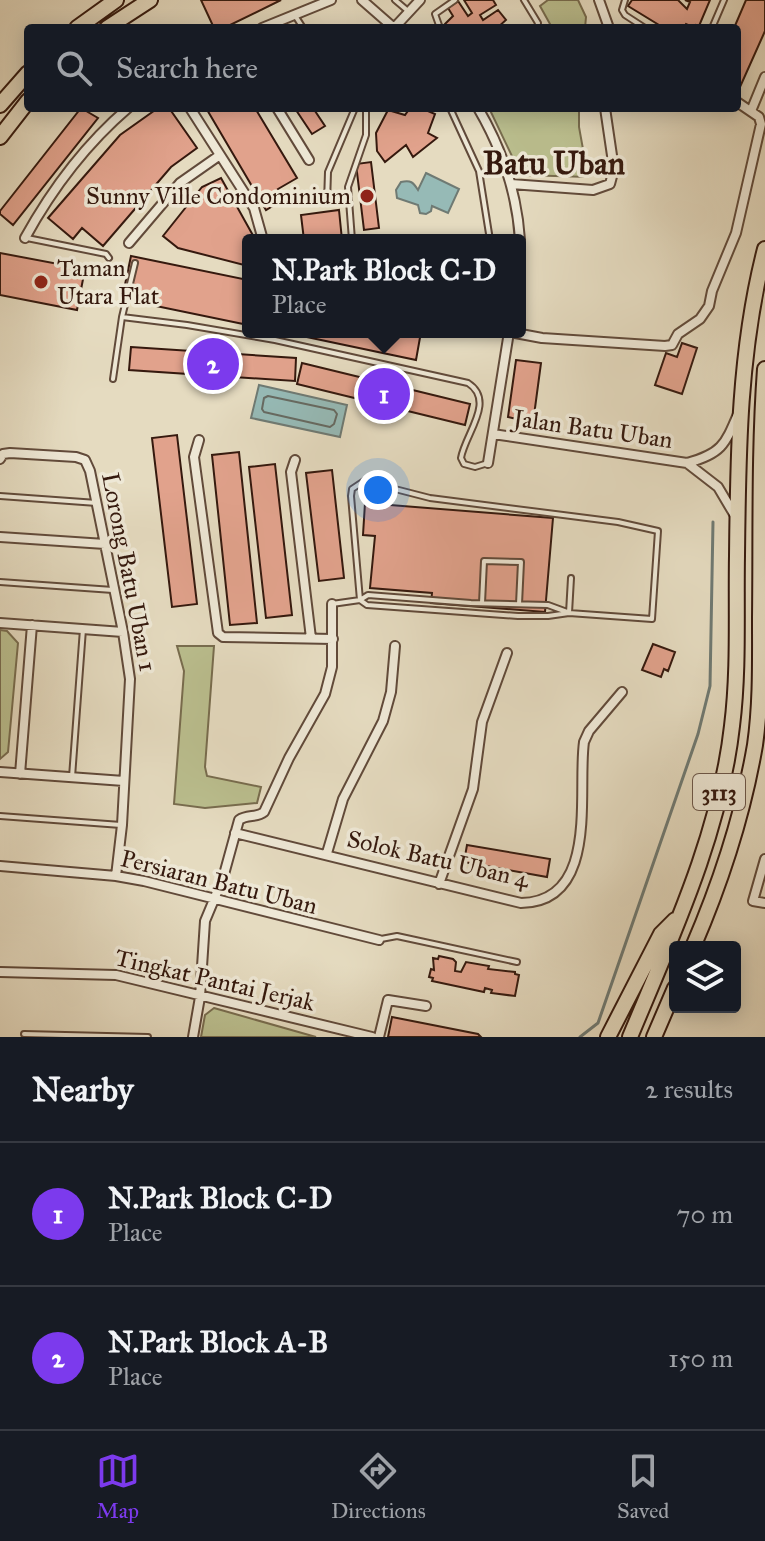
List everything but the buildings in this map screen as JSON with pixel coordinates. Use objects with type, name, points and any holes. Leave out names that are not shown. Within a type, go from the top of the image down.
[{"type":"highway","points":[[83,24],[116,0]]},
{"type":"highway","points":[[113,24],[150,0]]},
{"type":"highway","points":[[0,105],[24,78]]},
{"type":"highway","points":[[0,137],[24,106]]},
{"type":"highway","name":"3113","points":[[630,1037],[680,914],[711,825],[732,728],[737,665],[739,410],[744,353],[765,249]]},
{"type":"highway","name":"3113","points":[[696,941],[729,854],[755,742],[760,669],[761,426],[765,369]]},
{"type":"highway","points":[[608,1037],[661,934],[680,914]]},
{"type":"highway","points":[[656,1037],[669,1003]]},
{"type":"street","points":[[282,24],[331,0]]},
{"type":"street","points":[[362,0],[389,24]]},
{"type":"street","points":[[397,24],[420,0]]},
{"type":"street","points":[[599,0],[608,24]]},
{"type":"street","points":[[751,111],[765,77]]},
{"type":"street","points":[[526,335],[672,345],[678,334],[705,313],[736,233],[761,124],[759,117],[741,105]]},
{"type":"street","points":[[25,238],[39,212],[71,168],[103,130],[123,112]]},
{"type":"street","points":[[193,112],[254,208],[261,234]]},
{"type":"street","points":[[279,112],[309,160]]},
{"type":"street","points":[[480,112],[511,184],[519,234]]},
{"type":"street","points":[[511,184],[593,190],[610,184],[614,169],[606,112]]},
{"type":"street","points":[[129,243],[180,183],[220,155]]},
{"type":"street","name":"Jalan Batu Uban","points":[[488,463],[508,338]]},
{"type":"street","name":"Jalan Batu Uban","points":[[493,434],[687,463],[719,451],[739,410]]},
{"type":"street","points":[[199,440],[194,457],[218,633],[223,637],[333,639]]},
{"type":"street","name":"Lorong Batu Uban 1","points":[[0,459],[3,454],[10,453],[85,460],[97,503],[123,632],[130,693],[116,876]]},
{"type":"street","points":[[295,460],[291,472],[311,638]]},
{"type":"street","name":"Jalan Batu Uban","points":[[687,463],[718,487],[737,520]]},
{"type":"street","points":[[0,537],[105,544]]},
{"type":"street","points":[[193,1037],[200,997],[205,921],[223,878],[239,820],[264,812],[289,758],[321,704],[332,667],[332,604]]},
{"type":"street","points":[[0,623],[123,632]]},
{"type":"street","points":[[20,774],[32,625]]},
{"type":"street","points":[[327,853],[343,799],[383,721],[391,692],[395,646]]},
{"type":"street","points":[[439,884],[473,789],[482,722],[507,653]]},
{"type":"street","name":"Solok Batu Uban 4","points":[[235,833],[327,853],[521,903],[538,902],[554,893],[573,867],[580,841],[584,742],[589,731],[622,692]]},
{"type":"street","points":[[0,772],[124,781]]},
{"type":"street","points":[[765,859],[761,887],[753,901],[765,903]]},
{"type":"street","name":"Persiaran Batu Uban","points":[[0,866],[116,876],[379,940]]},
{"type":"street","name":"Tingkat Pantai Jerjak","points":[[0,972],[100,973],[372,1037]]},
{"type":"street","points":[[379,1037],[388,1000],[426,1006]]},
{"type":"lane","points":[[395,0],[408,11]]},
{"type":"lane","points":[[439,24],[435,14],[455,0]]},
{"type":"lane","points":[[524,0],[538,24]]},
{"type":"lane","points":[[625,0],[622,10],[639,24]]},
{"type":"lane","points":[[714,24],[724,0]]},
{"type":"lane","points":[[295,15],[301,24]]},
{"type":"lane","points":[[327,203],[325,182],[353,112]]},
{"type":"lane","points":[[352,234],[348,187],[366,135],[366,112]]},
{"type":"lane","points":[[452,112],[479,171],[489,234]]},
{"type":"lane","points":[[25,238],[106,254],[109,258]]},
{"type":"lane","points":[[113,379],[122,317],[135,263]]},
{"type":"lane","points":[[122,317],[242,334]]},
{"type":"lane","points":[[263,338],[468,383],[476,388],[480,397],[479,409],[461,458],[464,464],[471,467],[488,463]]},
{"type":"lane","points":[[364,481],[430,498],[618,522],[658,531],[652,619],[569,613],[518,616],[367,605],[360,600],[351,496],[352,489],[364,481]]},
{"type":"lane","points":[[0,496],[97,503]]},
{"type":"lane","points":[[482,603],[484,561],[521,562],[519,604]]},
{"type":"lane","points":[[569,613],[571,578]]},
{"type":"lane","points":[[0,582],[114,590]]},
{"type":"lane","points":[[332,604],[360,600],[368,595],[548,605],[569,613]]},
{"type":"lane","points":[[72,777],[83,629]]},
{"type":"lane","points":[[0,816],[122,825]]},
{"type":"lane","points":[[379,940],[397,936],[517,962]]},
{"type":"lane","points":[[24,1034],[148,1037]]},
{"type":"green space","points":[[548,0],[578,0],[586,17],[585,24],[550,24],[540,6]]},
{"type":"green space","points":[[491,112],[579,112],[588,177],[521,175]]},
{"type":"green space","points":[[0,630],[7,631],[18,643],[8,752],[0,759]]},
{"type":"green space","points":[[177,646],[214,646],[205,767],[207,776],[261,787],[257,803],[205,808],[174,804],[184,671]]},
{"type":"green space","points":[[214,1008],[316,1037],[201,1037],[205,1015]]},
{"type":"water","points":[[426,173],[459,189],[448,213],[432,206],[426,214],[420,213],[418,205],[397,198],[396,190],[401,182],[411,182],[418,190]]},
{"type":"water","points":[[259,385],[347,405],[340,437],[251,418]]},
{"type":"waterway","points":[[580,1037],[598,1023],[698,734],[710,686],[713,522]]},
{"type":"place","name":"Sunny Ville Condominium","points":[[367,196]]},
{"type":"place","name":"Taman Utara Flat","points":[[41,282]]},
{"type":"place","name":"N.Park Block A-B","points":[[213,364]]},
{"type":"place","name":"N.Park Block C-D","points":[[384,394]]},
{"type":"district","name":"Batu Uban","points":[[554,163]]}]
